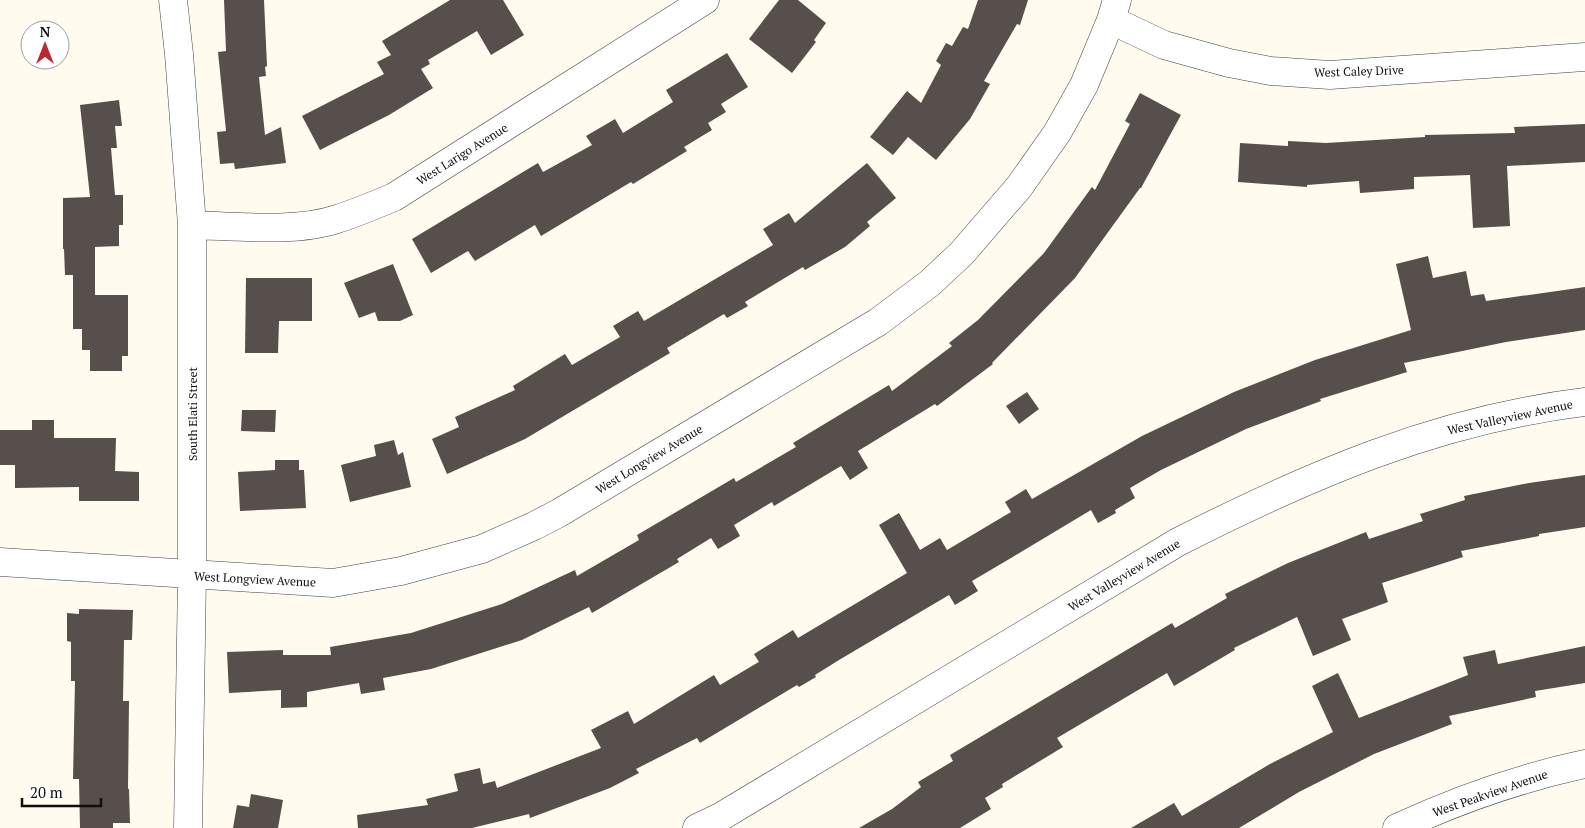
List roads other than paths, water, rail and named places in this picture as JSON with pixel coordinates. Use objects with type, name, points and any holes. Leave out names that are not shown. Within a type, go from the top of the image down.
[{"type":"street","name":"South Elati Street","points":[[173,0],[192,225],[192,575],[188,828]]},
{"type":"street","name":"West Larigo Avenue","points":[[192,225],[273,228],[312,224],[337,219],[376,205],[394,197],[705,0]]},
{"type":"street","name":"West Caley Drive","points":[[1114,10],[1164,45],[1229,63],[1271,71],[1330,75],[1585,57]]},
{"type":"street","name":"West Longview Avenue","points":[[0,562],[333,583],[401,571],[482,549],[534,526],[559,513],[878,322],[930,283],[962,253],[1019,187],[1057,133],[1084,85],[1114,10]]},
{"type":"street","name":"West Valleyview Avenue","points":[[697,828],[730,811],[1178,542],[1251,505],[1336,468],[1412,440],[1475,422],[1553,406],[1585,402]]},
{"type":"street","name":"West Peakview Avenue","points":[[1397,828],[1435,810],[1490,790],[1560,769],[1585,764]]}]
